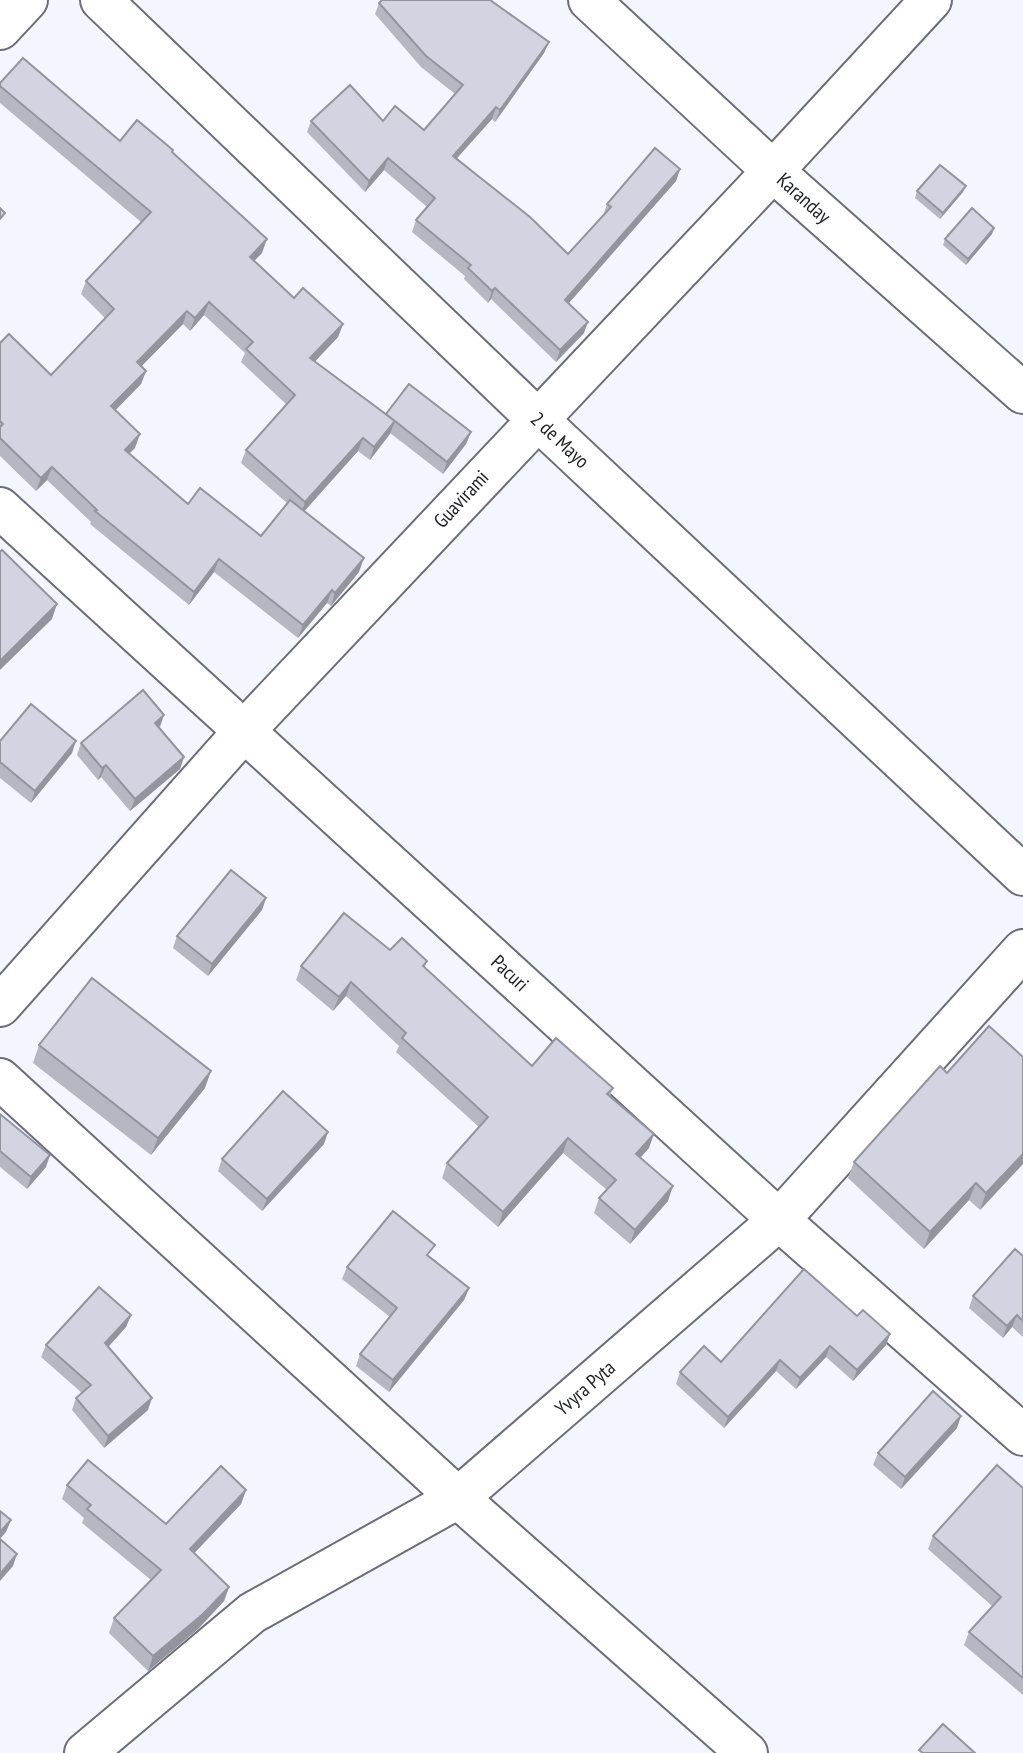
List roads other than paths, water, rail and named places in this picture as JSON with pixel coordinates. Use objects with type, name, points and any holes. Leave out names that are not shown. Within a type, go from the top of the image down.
[{"type":"street","points":[[0,29],[27,0]]},
{"type":"street","name":"2 de Mayo","points":[[101,0],[537,419],[1023,875]]},
{"type":"street","name":"Karanday","points":[[589,0],[773,171],[1023,393]]},
{"type":"street","name":"Guavirami","points":[[0,1006],[245,730],[931,0]]},
{"type":"street","name":"Pacuri","points":[[0,508],[779,1220],[1023,1435]]},
{"type":"street","name":"Yvyra Pyta","points":[[85,1753],[252,1613],[458,1498],[779,1220],[1023,950]]},
{"type":"street","points":[[0,1079],[458,1498],[747,1753]]}]
